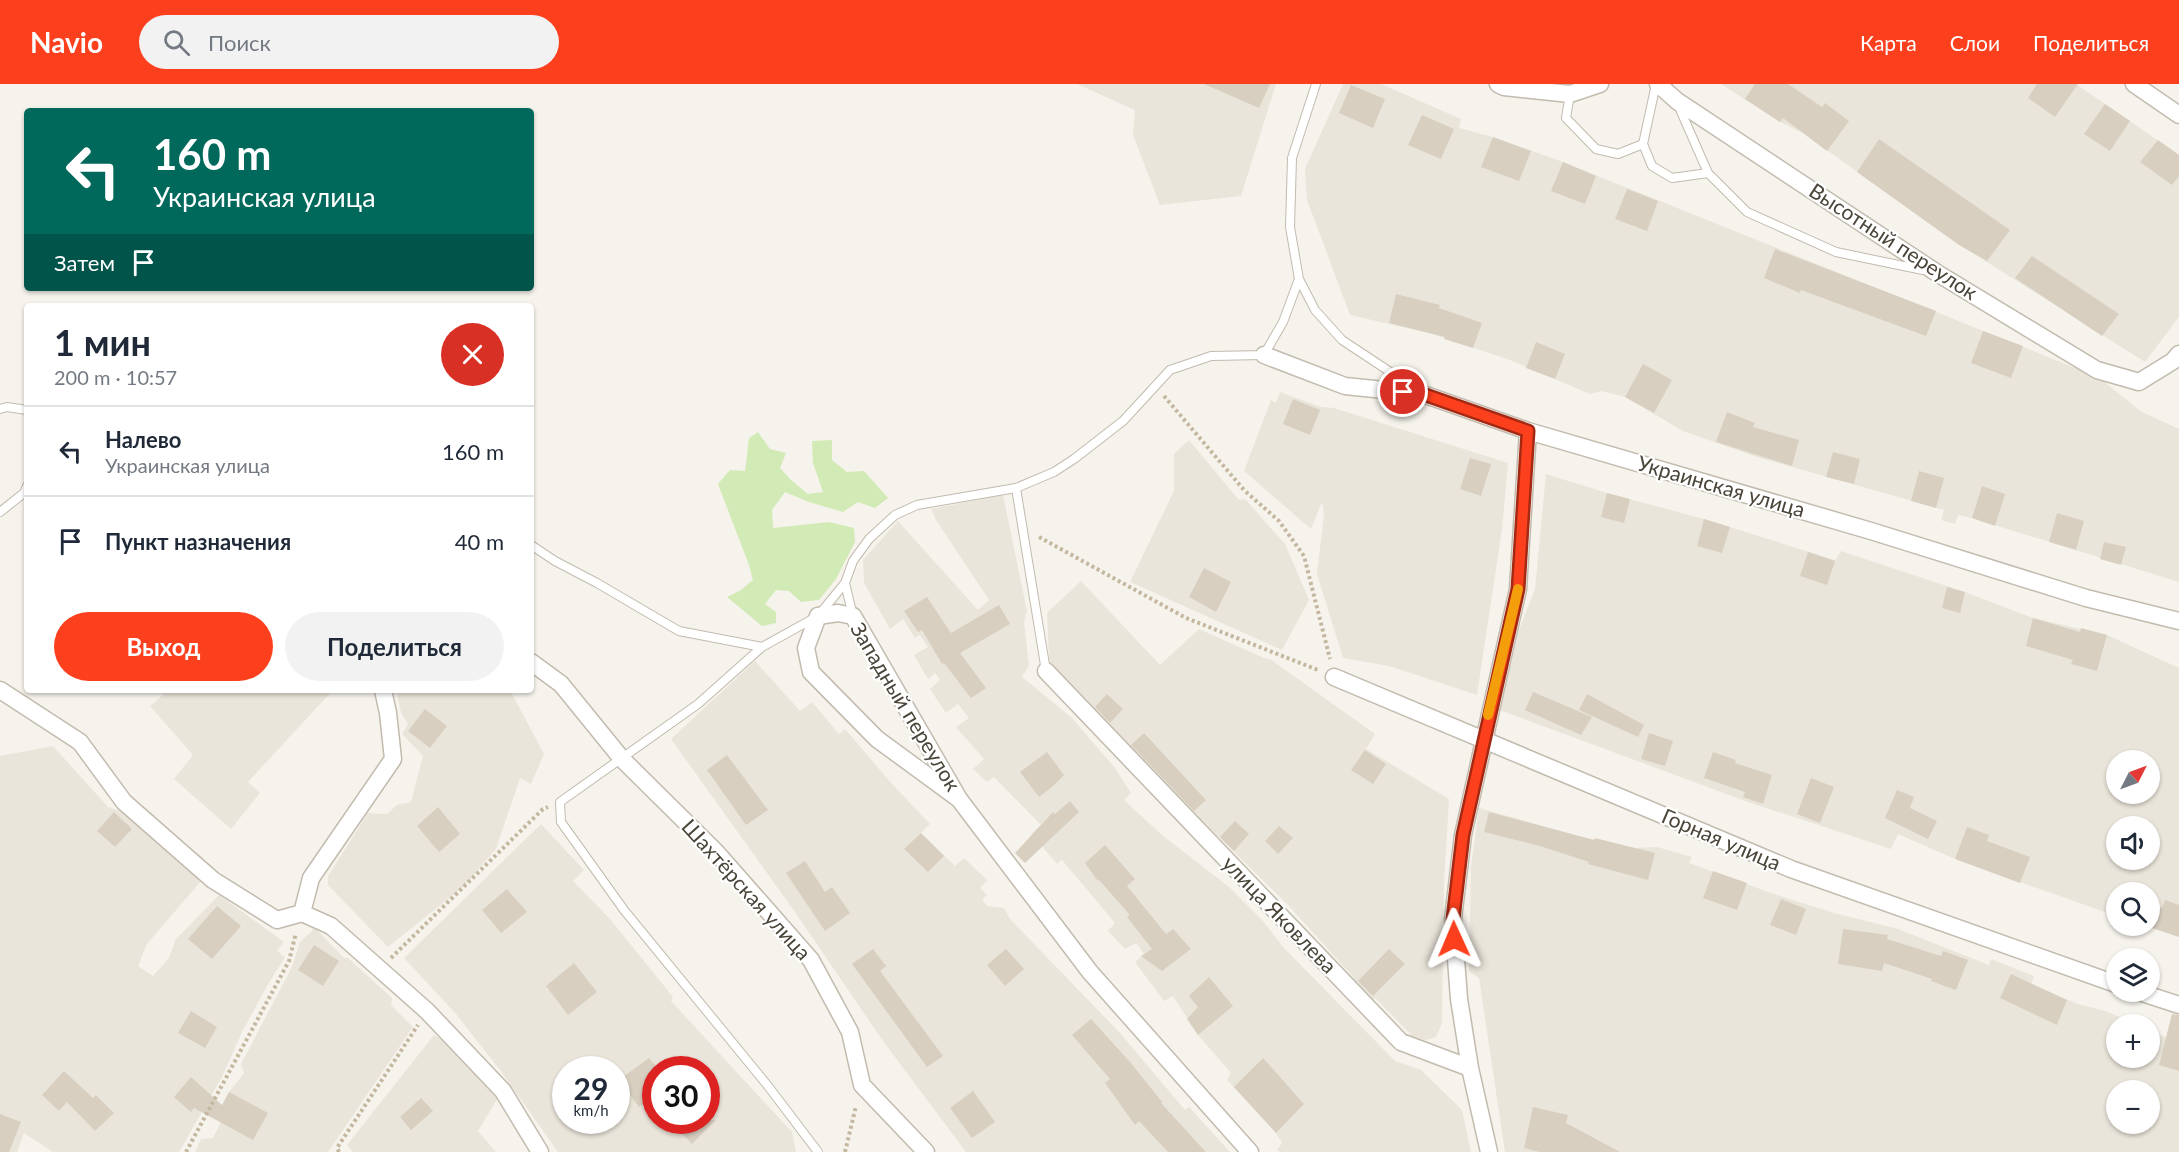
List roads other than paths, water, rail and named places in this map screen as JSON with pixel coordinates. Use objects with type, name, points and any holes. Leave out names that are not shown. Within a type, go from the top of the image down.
[{"type":"street","points":[[1498,84],[1504,87],[1570,94],[1600,84]]},
{"type":"street","name":"Высотный переулок","points":[[1657,84],[1677,101],[1937,273],[2097,370],[2139,382],[2174,361],[2179,354]]},
{"type":"street","points":[[2134,84],[2179,115]]},
{"type":"street","name":"Украинская улица","points":[[1264,355],[1345,386],[1423,394],[1528,431],[1871,531],[2086,597],[2179,621]]},
{"type":"street","points":[[1488,1152],[1470,1068],[1459,999],[1453,919],[1463,835],[1518,589],[1528,431]]},
{"type":"street","name":"Западный переулок","points":[[960,799],[877,739],[811,672],[806,648],[818,616],[838,613],[853,616],[960,799],[1090,972],[1250,1152]]},
{"type":"street","name":"Шахтёрская улица","points":[[534,664],[561,684],[622,759],[717,853],[811,960],[850,1032],[861,1085],[926,1152]]},
{"type":"street","name":"улица Яковлева","points":[[1046,671],[1401,1042],[1470,1068]]},
{"type":"street","name":"Горная улица","points":[[1334,677],[1791,869],[2106,980]]},
{"type":"street","points":[[0,690],[80,742],[124,802],[213,880],[277,921],[302,913],[331,926],[427,1011],[503,1091],[540,1152]]},
{"type":"street","points":[[302,913],[310,878],[393,759],[384,693]]},
{"type":"street","points":[[2160,999],[2179,1005]]},
{"type":"lane","points":[[1316,84],[1292,159],[1290,227],[1299,279],[1315,310],[1342,340],[1423,394]]},
{"type":"lane","points":[[1657,84],[1643,144],[1653,166],[1672,178],[1708,173]]},
{"type":"lane","points":[[1570,94],[1566,118],[1596,149],[1618,154],[1643,144]]},
{"type":"lane","points":[[1677,101],[1708,173],[1747,212],[1836,252],[1937,273]]},
{"type":"lane","points":[[818,1152],[768,1086],[624,910],[561,822],[560,802],[698,704],[762,646],[818,616],[845,583],[853,561],[869,538],[895,515],[917,505],[1016,488],[1054,472],[1123,421],[1170,370],[1211,356],[1264,355],[1283,322],[1299,279]]},
{"type":"lane","points":[[0,409],[7,407],[24,410]]},
{"type":"lane","points":[[1016,488],[1046,671]]},
{"type":"lane","points":[[0,512],[24,493]]},
{"type":"lane","points":[[534,547],[679,630],[762,646]]},
{"type":"lane","points":[[845,583],[853,616]]}]
